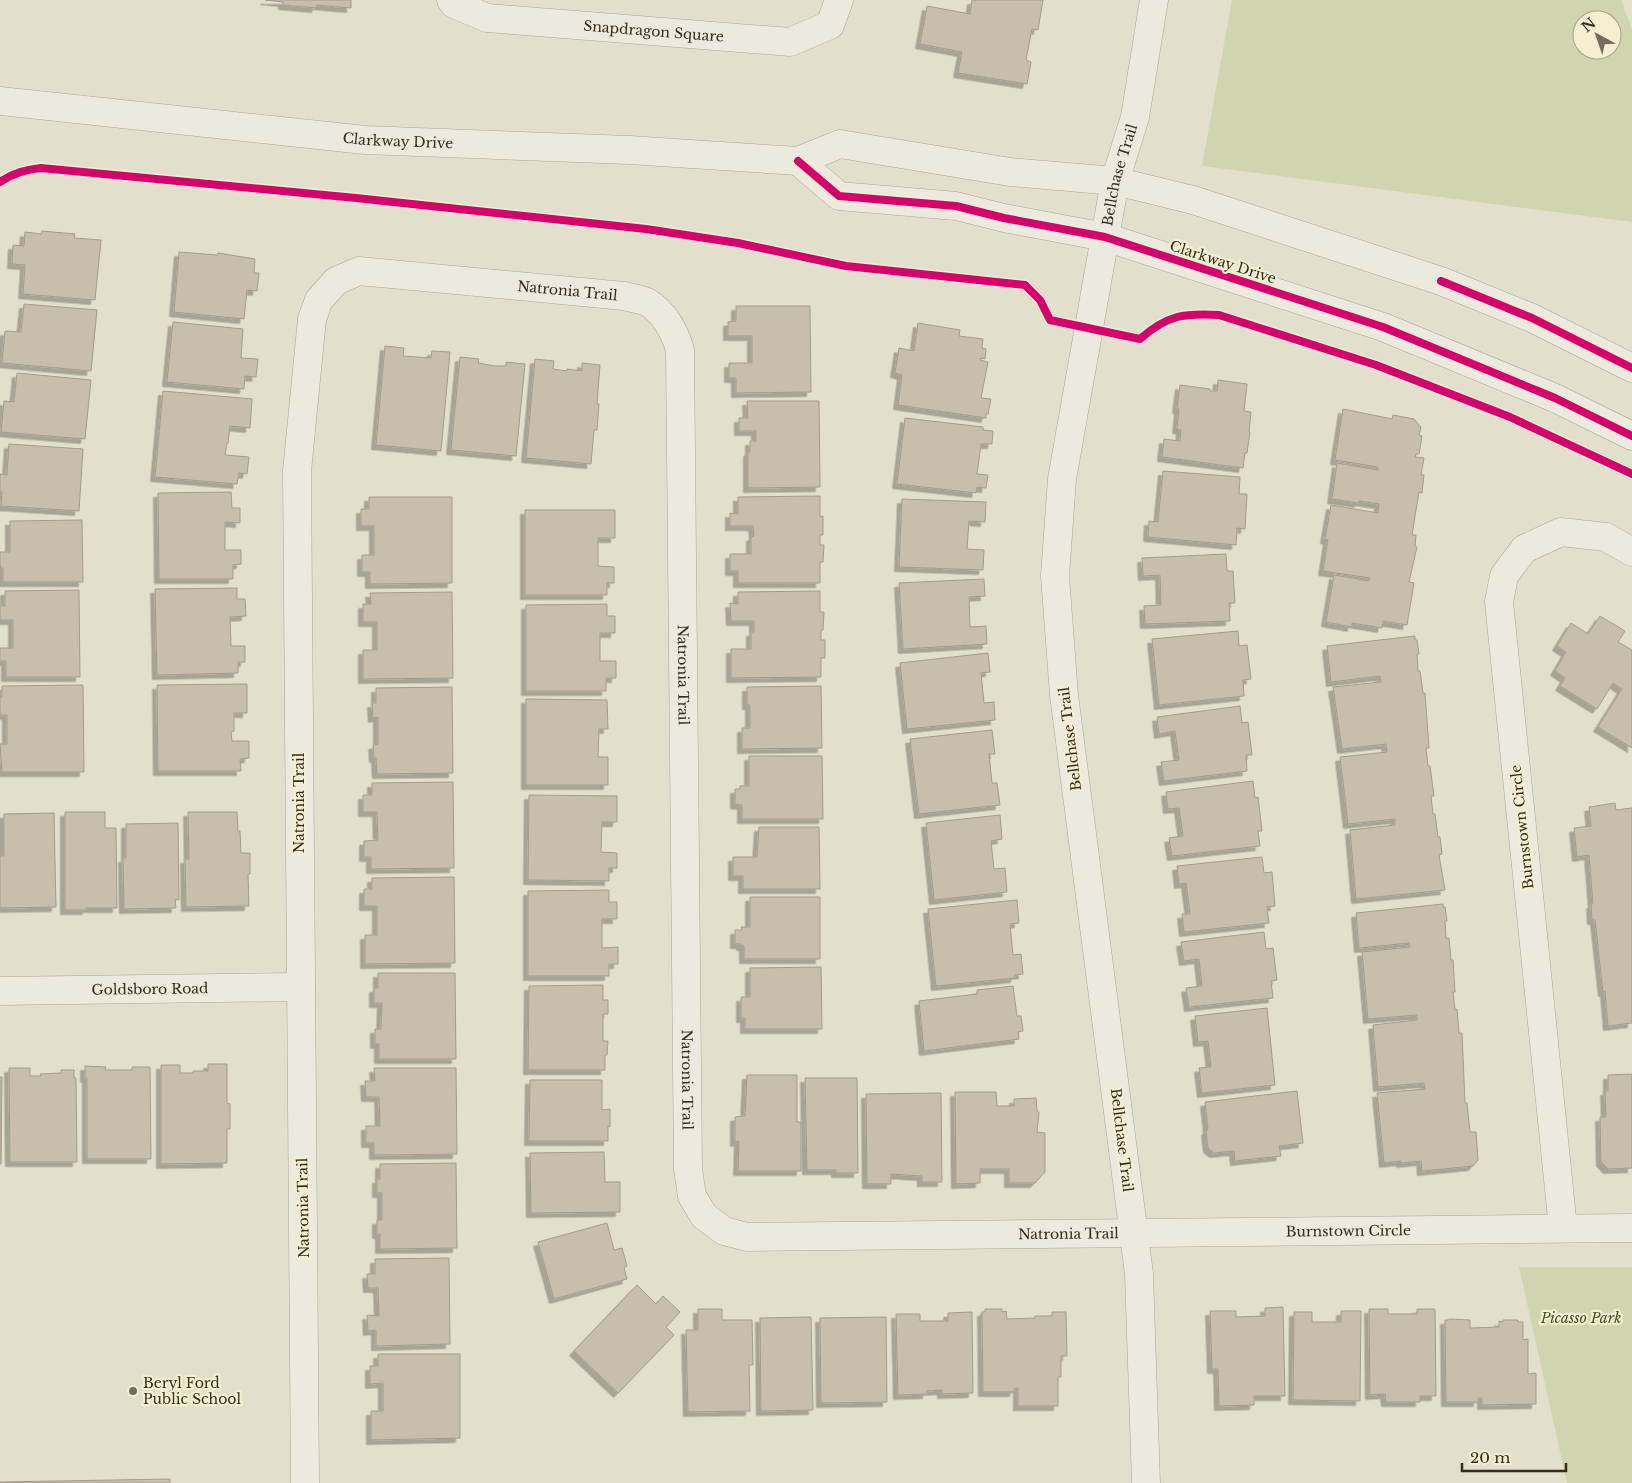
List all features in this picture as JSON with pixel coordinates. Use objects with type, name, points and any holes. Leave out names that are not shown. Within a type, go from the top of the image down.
[{"type":"street","name":"Snapdragon Square","points":[[451,0],[454,4],[487,18],[790,42],[830,25],[839,0]]},
{"type":"street","name":"Bellchase Trail","points":[[1146,1483],[1140,1291],[1064,695],[1055,576],[1062,479],[1105,237],[1116,181],[1135,117],[1154,0]]},
{"type":"street","name":"Clarkway Drive","points":[[0,101],[365,140],[620,150],[798,161],[840,144],[1010,172],[1116,181],[1193,200],[1440,282],[1532,318],[1632,368]]},
{"type":"street","name":"Clarkway Drive","points":[[798,161],[839,196],[956,206],[1004,218],[1105,237],[1383,327],[1555,398],[1632,436]]},
{"type":"street","name":"Natronia Trail","points":[[305,1483],[297,470],[312,319],[319,300],[336,281],[359,271],[624,296],[647,302],[664,318],[675,334],[680,350],[688,1169],[692,1196],[704,1216],[724,1231],[747,1237],[1134,1234]]},
{"type":"street","name":"Burnstown Circle","points":[[1564,1228],[1499,602],[1504,576],[1524,549],[1562,532],[1606,537],[1632,552]]},
{"type":"street","name":"Goldsboro Road","points":[[0,992],[300,988]]},
{"type":"street","name":"Burnstown Circle","points":[[1134,1234],[1632,1228]]},
{"type":"green space","points":[[1232,0],[1621,0],[1632,29],[1632,222],[1202,166]]},
{"type":"green space","name":"Picasso Park","points":[[1519,1267],[1632,1267],[1632,1483],[1567,1483]]},
{"type":"building","points":[[265,0],[351,0],[351,8],[317,5],[316,8],[283,5],[283,2]]},
{"type":"building","points":[[972,0],[1043,0],[1038,30],[1032,29],[1026,60],[1031,62],[1027,84],[958,73],[962,52],[920,44],[927,6],[970,14]]},
{"type":"building","points":[[42,231],[75,234],[74,238],[101,240],[95,300],[23,294],[25,265],[12,264],[13,245],[24,246],[25,232],[41,234]]},
{"type":"building","points":[[179,252],[217,255],[218,253],[255,259],[254,273],[259,273],[257,291],[247,290],[244,319],[174,312]]},
{"type":"building","points":[[24,304],[97,310],[91,371],[2,363],[5,331],[21,332]]},
{"type":"building","points":[[736,306],[810,306],[811,392],[736,393],[736,378],[729,378],[729,363],[752,363],[752,336],[728,336],[728,322],[736,321]]},
{"type":"building","points":[[173,322],[243,329],[241,358],[258,359],[256,377],[245,376],[244,389],[167,382]]},
{"type":"building","points":[[918,323],[960,330],[959,336],[983,339],[982,348],[986,349],[985,359],[981,358],[980,360],[988,362],[981,398],[991,399],[986,418],[898,405],[902,375],[895,373],[899,348],[914,351]]},
{"type":"building","points":[[385,346],[404,348],[403,356],[431,358],[432,351],[450,352],[441,451],[376,445]]},
{"type":"building","points":[[460,357],[479,359],[478,363],[495,366],[506,366],[506,362],[525,364],[516,456],[451,450]]},
{"type":"building","points":[[535,359],[554,361],[553,369],[567,371],[567,369],[582,371],[582,363],[600,365],[597,430],[594,430],[591,464],[526,458]]},
{"type":"building","points":[[17,373],[91,380],[85,439],[1,432],[4,401],[14,402]]},
{"type":"building","points":[[1218,380],[1247,384],[1244,411],[1251,412],[1247,453],[1245,453],[1243,468],[1162,457],[1164,439],[1180,441],[1181,430],[1177,429],[1179,409],[1177,409],[1180,385],[1217,391]]},
{"type":"building","points":[[163,391],[252,399],[250,428],[230,426],[227,443],[225,455],[249,457],[247,474],[239,473],[237,484],[155,477]]},
{"type":"building","points":[[747,401],[819,401],[820,487],[748,488],[748,452],[750,452],[750,441],[756,441],[756,431],[739,431],[739,418],[748,418]]},
{"type":"building","points":[[1343,409],[1392,419],[1393,415],[1414,419],[1421,427],[1419,435],[1422,436],[1419,454],[1416,454],[1415,457],[1424,458],[1421,475],[1424,475],[1422,493],[1419,492],[1412,535],[1416,535],[1415,546],[1417,547],[1409,582],[1414,583],[1407,625],[1383,621],[1382,628],[1352,623],[1352,627],[1326,622],[1334,575],[1369,581],[1370,578],[1323,571],[1328,540],[1325,539],[1331,505],[1378,513],[1379,504],[1332,499],[1337,463],[1378,470],[1378,467],[1335,460]]},
{"type":"building","points":[[905,418],[983,427],[983,430],[993,431],[992,444],[981,444],[977,474],[988,475],[986,488],[977,487],[976,493],[897,484]]},
{"type":"building","points":[[9,444],[83,449],[79,511],[1,506],[0,474],[7,475]]},
{"type":"building","points":[[1163,471],[1240,477],[1239,494],[1247,494],[1245,529],[1237,528],[1236,545],[1148,537],[1149,521],[1158,522]]},
{"type":"building","points":[[231,492],[232,508],[240,508],[240,523],[225,522],[225,550],[241,550],[241,564],[233,565],[233,579],[159,579],[158,493]]},
{"type":"building","points":[[820,496],[820,517],[823,516],[823,535],[820,535],[820,545],[824,545],[823,562],[820,562],[820,583],[738,583],[738,571],[730,571],[730,554],[751,554],[751,537],[754,536],[753,526],[730,526],[730,513],[738,514],[738,497]]},
{"type":"building","points":[[369,497],[452,497],[452,583],[370,584],[370,572],[362,572],[362,555],[374,555],[374,526],[361,526],[361,509],[369,509]]},
{"type":"building","points":[[902,499],[986,502],[985,522],[969,521],[967,549],[984,550],[983,570],[899,567]]},
{"type":"building","points":[[525,510],[615,510],[615,538],[598,538],[598,566],[614,567],[614,583],[607,583],[607,595],[525,595]]},
{"type":"building","points":[[82,520],[83,582],[3,582],[0,552],[10,552],[10,521]]},
{"type":"building","points":[[1226,554],[1227,571],[1233,571],[1235,603],[1229,603],[1230,621],[1145,624],[1144,606],[1161,605],[1160,575],[1143,576],[1142,558]]},
{"type":"building","points":[[984,579],[985,596],[969,597],[970,627],[986,626],[987,644],[903,649],[899,583]]},
{"type":"building","points":[[237,588],[237,599],[245,599],[246,616],[230,617],[231,646],[245,646],[245,662],[238,662],[238,673],[157,675],[155,589]]},
{"type":"building","points":[[79,590],[80,677],[6,677],[6,661],[0,661],[0,648],[13,648],[13,620],[0,620],[0,606],[5,606],[5,591]]},
{"type":"building","points":[[820,591],[820,612],[824,612],[821,640],[825,640],[825,658],[821,658],[821,677],[731,678],[731,649],[751,649],[751,632],[754,632],[754,621],[731,621],[730,603],[738,604],[738,592]]},
{"type":"building","points":[[452,592],[453,678],[363,679],[363,650],[377,650],[377,622],[363,622],[363,604],[371,604],[370,593]]},
{"type":"building","points":[[607,604],[607,616],[615,616],[615,633],[600,633],[600,661],[616,661],[616,678],[606,678],[606,691],[526,691],[526,605]]},
{"type":"building","points":[[1600,616],[1625,631],[1618,642],[1632,650],[1632,748],[1598,727],[1622,689],[1613,683],[1597,709],[1560,686],[1565,678],[1555,671],[1566,652],[1557,646],[1571,623],[1588,634]]},
{"type":"building","points":[[1238,631],[1239,646],[1247,645],[1251,679],[1243,680],[1244,696],[1159,705],[1152,639]]},
{"type":"building","points":[[1415,636],[1419,654],[1417,655],[1418,671],[1420,671],[1423,693],[1425,693],[1429,748],[1426,748],[1434,796],[1431,796],[1433,814],[1435,814],[1438,837],[1440,837],[1442,854],[1439,855],[1445,890],[1356,899],[1350,830],[1395,825],[1395,819],[1348,824],[1340,757],[1387,752],[1386,744],[1342,749],[1333,687],[1381,682],[1380,676],[1331,682],[1327,646]]},
{"type":"building","points":[[988,653],[990,672],[981,673],[984,703],[994,702],[995,720],[907,729],[900,663]]},
{"type":"building","points":[[247,684],[247,713],[234,713],[234,731],[231,732],[232,741],[249,741],[249,758],[240,759],[241,771],[158,771],[157,685]]},
{"type":"building","points":[[83,685],[84,772],[2,772],[0,744],[7,744],[7,715],[0,715],[2,686]]},
{"type":"building","points":[[821,686],[822,748],[742,749],[742,728],[750,728],[750,705],[747,705],[747,687]]},
{"type":"building","points":[[452,687],[453,773],[377,774],[373,745],[378,744],[378,717],[373,718],[372,703],[376,703],[376,688]]},
{"type":"building","points":[[526,699],[607,700],[608,729],[599,729],[598,757],[608,757],[608,785],[526,785]]},
{"type":"building","points":[[1240,706],[1242,723],[1248,722],[1252,755],[1246,755],[1247,771],[1164,781],[1161,762],[1179,760],[1175,731],[1159,734],[1157,717]]},
{"type":"building","points":[[992,730],[995,754],[989,754],[992,783],[997,783],[1000,805],[919,814],[910,739]]},
{"type":"building","points":[[749,756],[822,756],[823,819],[742,819],[742,805],[735,804],[735,789],[740,789],[740,786],[749,786]]},
{"type":"building","points":[[1253,781],[1255,798],[1258,797],[1262,831],[1258,831],[1260,846],[1172,856],[1169,838],[1183,836],[1179,808],[1168,809],[1166,792]]},
{"type":"building","points":[[453,782],[454,868],[371,869],[371,857],[364,857],[364,841],[378,840],[377,812],[363,812],[363,795],[372,795],[372,783]]},
{"type":"building","points":[[529,795],[617,796],[617,822],[602,822],[601,852],[617,853],[617,868],[609,868],[609,881],[528,880]]},
{"type":"building","points":[[1615,803],[1616,810],[1632,808],[1632,1023],[1608,1026],[1595,920],[1592,920],[1591,904],[1593,904],[1589,855],[1577,857],[1574,828],[1591,826],[1589,807]]},
{"type":"building","points":[[65,812],[105,812],[105,828],[116,828],[117,908],[65,910]]},
{"type":"building","points":[[188,812],[237,812],[241,853],[250,853],[250,874],[248,874],[249,906],[186,907],[185,859],[189,859]]},
{"type":"building","points":[[54,813],[56,907],[0,908],[0,856],[4,856],[4,814]]},
{"type":"building","points":[[1000,815],[1002,839],[991,841],[994,869],[1005,868],[1007,892],[934,900],[926,823]]},
{"type":"building","points":[[178,823],[179,900],[175,899],[176,908],[124,909],[123,858],[126,858],[126,824]]},
{"type":"building","points":[[759,827],[819,827],[820,889],[743,889],[743,876],[733,876],[733,857],[757,857]]},
{"type":"building","points":[[1262,857],[1264,873],[1272,872],[1275,906],[1267,907],[1269,923],[1184,932],[1182,914],[1190,914],[1186,883],[1179,884],[1177,866]]},
{"type":"building","points":[[454,877],[455,963],[365,964],[365,935],[377,935],[377,906],[364,906],[364,889],[372,889],[372,878]]},
{"type":"building","points":[[609,890],[609,902],[617,902],[617,919],[602,919],[602,948],[618,947],[618,964],[609,964],[609,976],[528,976],[528,891]]},
{"type":"building","points":[[750,897],[820,897],[820,959],[744,959],[744,946],[735,944],[735,930],[742,930],[741,927],[750,927]]},
{"type":"building","points":[[1017,900],[1019,923],[1010,924],[1013,955],[1021,954],[1023,974],[1015,975],[1015,978],[936,986],[928,909]]},
{"type":"building","points":[[1443,904],[1447,921],[1445,921],[1446,938],[1449,938],[1451,960],[1453,960],[1455,1010],[1457,1009],[1459,1033],[1462,1033],[1465,1103],[1467,1103],[1470,1132],[1476,1132],[1478,1160],[1473,1166],[1422,1171],[1421,1161],[1384,1163],[1377,1093],[1425,1089],[1424,1083],[1378,1087],[1373,1025],[1417,1020],[1417,1015],[1368,1019],[1362,952],[1410,947],[1409,943],[1359,948],[1356,913]]},
{"type":"building","points":[[1264,932],[1266,949],[1273,948],[1277,980],[1271,981],[1273,998],[1189,1007],[1186,988],[1202,986],[1199,959],[1184,961],[1181,942]]},
{"type":"building","points":[[821,967],[822,1029],[745,1029],[745,1018],[741,1018],[741,997],[750,997],[750,968]]},
{"type":"building","points":[[378,973],[455,973],[456,1059],[379,1059],[379,1044],[375,1044],[375,1029],[381,1029],[382,1003],[374,1003],[374,988],[378,988]]},
{"type":"building","points":[[603,985],[603,1000],[608,1000],[608,1014],[603,1014],[603,1041],[608,1041],[607,1055],[605,1055],[605,1070],[528,1070],[529,986]]},
{"type":"building","points":[[1013,986],[1017,1016],[1021,1016],[1023,1031],[1018,1032],[1019,1039],[924,1051],[919,1001],[977,994],[977,990]]},
{"type":"building","points":[[1267,1008],[1275,1085],[1202,1093],[1199,1068],[1211,1067],[1208,1041],[1198,1042],[1195,1016]]},
{"type":"building","points":[[208,1064],[227,1064],[227,1103],[230,1104],[230,1129],[227,1129],[227,1163],[161,1164],[161,1065],[180,1065],[180,1073],[193,1073],[193,1071],[208,1071]]},
{"type":"building","points":[[85,1066],[106,1067],[105,1070],[132,1070],[132,1067],[150,1067],[151,1159],[87,1159],[87,1078],[85,1078]]},
{"type":"building","points":[[9,1068],[30,1068],[30,1076],[61,1073],[61,1070],[74,1070],[74,1078],[76,1078],[77,1162],[10,1162]]},
{"type":"building","points":[[374,1068],[456,1068],[457,1154],[374,1155],[374,1143],[366,1143],[366,1126],[380,1126],[379,1097],[366,1097],[365,1081],[375,1081]]},
{"type":"building","points":[[1632,1074],[1632,1168],[1608,1169],[1601,1162],[1600,1117],[1606,1117],[1605,1091],[1608,1091],[1608,1075]]},
{"type":"building","points":[[747,1075],[797,1075],[797,1122],[801,1122],[801,1171],[738,1171],[739,1141],[735,1142],[735,1117],[745,1116]]},
{"type":"building","points":[[0,1077],[2,1077],[1,1164],[0,1164]]},
{"type":"building","points":[[805,1078],[857,1078],[858,1173],[836,1173],[836,1170],[807,1170]]},
{"type":"building","points":[[530,1080],[602,1080],[602,1110],[610,1109],[608,1141],[529,1141]]},
{"type":"building","points":[[1297,1091],[1303,1143],[1279,1146],[1281,1156],[1235,1161],[1234,1151],[1214,1153],[1208,1148],[1205,1102]]},
{"type":"building","points":[[955,1092],[996,1092],[997,1106],[1014,1106],[1014,1099],[1036,1098],[1039,1113],[1037,1132],[1045,1133],[1045,1172],[1035,1183],[1009,1183],[1009,1169],[980,1169],[980,1183],[956,1184]]},
{"type":"building","points":[[941,1093],[942,1182],[922,1182],[922,1176],[891,1174],[891,1184],[867,1184],[866,1094]]},
{"type":"building","points":[[604,1152],[605,1182],[620,1182],[620,1212],[531,1213],[530,1153]]},
{"type":"building","points":[[456,1163],[457,1248],[380,1249],[380,1234],[377,1234],[377,1220],[382,1220],[382,1193],[377,1193],[377,1179],[380,1179],[380,1164]]},
{"type":"building","points":[[607,1223],[614,1250],[622,1248],[627,1266],[624,1268],[627,1279],[554,1299],[538,1242]]},
{"type":"building","points":[[449,1258],[450,1344],[376,1346],[376,1330],[368,1331],[367,1315],[379,1316],[378,1288],[368,1288],[367,1274],[375,1274],[375,1259]]},
{"type":"building","points":[[637,1285],[656,1304],[663,1296],[680,1312],[666,1327],[674,1335],[618,1393],[574,1351]]},
{"type":"building","points":[[1283,1307],[1285,1396],[1254,1396],[1254,1405],[1219,1406],[1218,1369],[1212,1369],[1210,1311],[1236,1311],[1236,1317],[1265,1316],[1265,1308]]},
{"type":"building","points":[[698,1309],[722,1309],[722,1320],[752,1320],[753,1365],[749,1365],[750,1411],[688,1412],[686,1330],[698,1330]]},
{"type":"building","points":[[985,1309],[1002,1309],[1002,1312],[1006,1311],[1007,1319],[1052,1316],[1052,1312],[1066,1312],[1067,1356],[1061,1356],[1061,1377],[1058,1377],[1058,1406],[1018,1406],[1018,1388],[1014,1389],[1014,1392],[983,1392],[982,1312],[985,1312]]},
{"type":"building","points":[[1369,1309],[1388,1309],[1388,1314],[1417,1314],[1417,1309],[1435,1309],[1436,1396],[1420,1396],[1420,1402],[1386,1402],[1385,1394],[1370,1395]]},
{"type":"building","points":[[1341,1311],[1361,1311],[1360,1401],[1293,1400],[1294,1312],[1312,1312],[1312,1322],[1341,1322]]},
{"type":"building","points":[[972,1312],[973,1393],[942,1394],[942,1390],[927,1391],[927,1394],[898,1395],[896,1314],[920,1314],[920,1321],[948,1321],[948,1313]]},
{"type":"building","points":[[811,1317],[813,1410],[761,1411],[760,1318]]},
{"type":"building","points":[[886,1317],[887,1402],[821,1403],[820,1318]]},
{"type":"building","points":[[1445,1320],[1470,1320],[1470,1328],[1499,1327],[1499,1321],[1503,1322],[1503,1320],[1523,1322],[1523,1340],[1528,1339],[1528,1374],[1536,1373],[1536,1404],[1482,1405],[1482,1398],[1478,1398],[1478,1402],[1446,1402]]},
{"type":"building","points":[[378,1354],[460,1354],[460,1438],[371,1440],[371,1411],[383,1411],[383,1383],[370,1384],[370,1366],[378,1366]]},
{"type":"building","points":[[170,1479],[170,1483],[0,1483],[0,1482]]},
{"type":"cycle path","points":[[798,161],[839,196],[956,206],[1004,218],[1105,237],[1383,327],[1555,398],[1632,436]]},
{"type":"cycle path","points":[[0,182],[19,172],[41,168],[356,198],[646,229],[738,243],[846,266],[1025,285],[1040,300],[1050,320],[1140,339],[1159,325],[1176,317],[1186,315],[1219,315],[1376,365],[1510,417],[1632,474]]},
{"type":"cycle path","points":[[1441,281],[1532,318],[1632,368]]},
{"type":"place","name":"Beryl Ford Public School","points":[[133,1391]]}]
